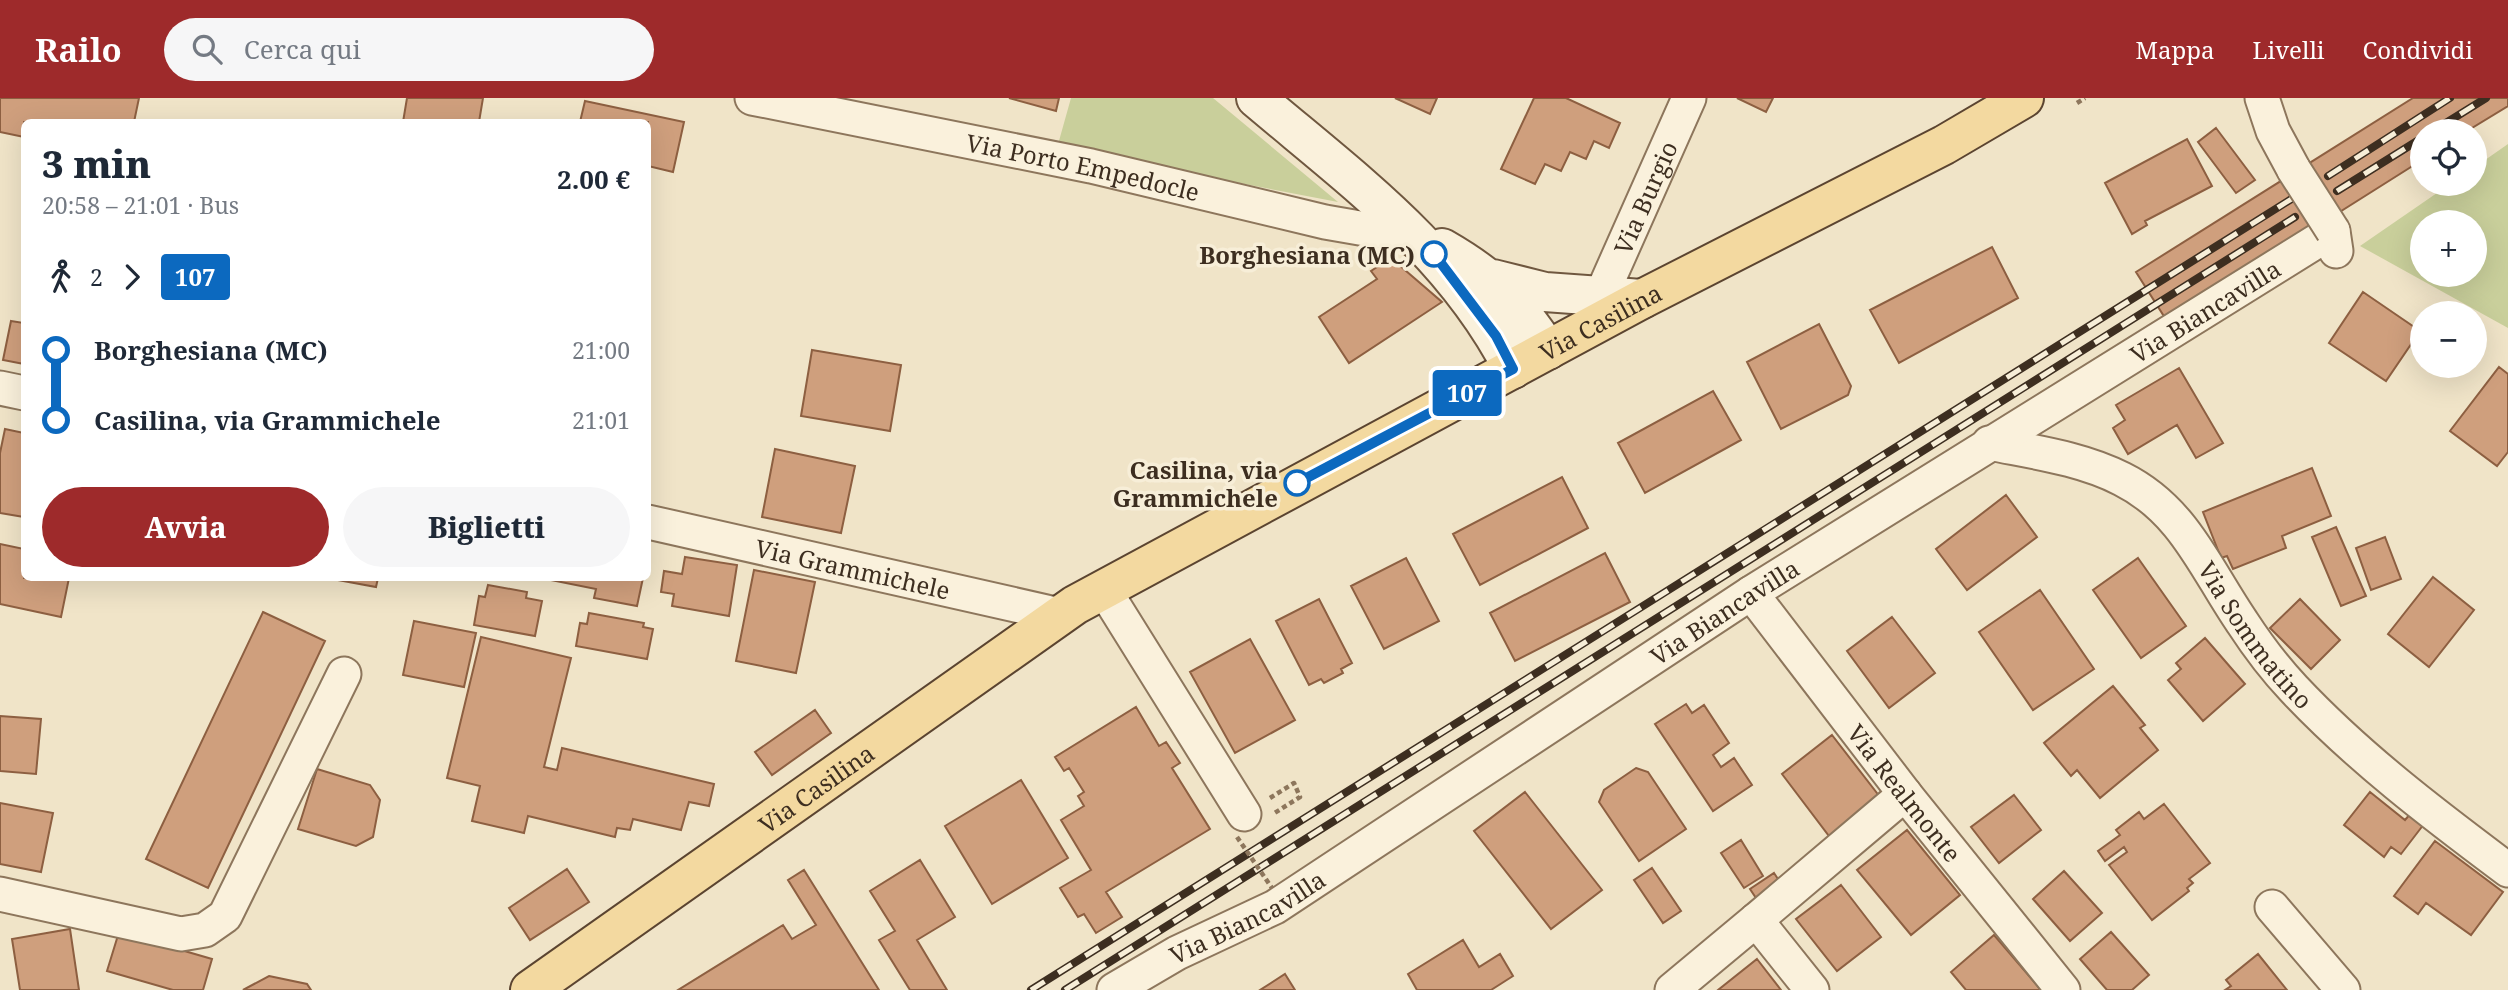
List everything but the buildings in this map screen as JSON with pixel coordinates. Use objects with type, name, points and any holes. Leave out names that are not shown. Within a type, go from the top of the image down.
[{"type":"main road","points":[[1256,98],[1413,232],[1459,283],[1496,336],[1513,369]]},
{"type":"main road","name":"Via Casilina","points":[[530,990],[1060,615],[1103,588],[1642,299],[1953,141],[2024,98]]},
{"type":"main road","points":[[1413,232],[1493,279],[1545,292],[1642,299]]},
{"type":"main road","points":[[1493,279],[1523,314],[1548,350]]},
{"type":"street","name":"Via Porto Empedocle","points":[[752,98],[1091,166],[1325,222],[1360,229],[1413,232]]},
{"type":"street","name":"Via Burgio","points":[[1601,296],[1689,98]]},
{"type":"street","name":"Via Biancavilla","points":[[1129,986],[1177,953],[1282,904],[1751,593],[1989,443],[2334,241],[2273,131],[2262,98]]},
{"type":"street","points":[[0,388],[21,392]]},
{"type":"street","name":"Via Sommatino","points":[[1989,443],[2102,470],[2133,485],[2158,503],[2194,542],[2242,622],[2292,688],[2398,785],[2508,870]]},
{"type":"street","name":"Via Grammichele","points":[[651,523],[1060,615]]},
{"type":"street","points":[[1103,588],[1240,825]]},
{"type":"street","name":"Via Realmonte","points":[[1751,593],[1905,794],[2063,990]]},
{"type":"street","points":[[0,894],[181,934],[205,930],[225,916],[344,674]]},
{"type":"street","points":[[1672,990],[1905,794]]},
{"type":"street","points":[[2272,907],[2343,990]]},
{"type":"street","points":[[1756,920],[1812,990]]},
{"type":"path","points":[[2077,103],[2085,98]]},
{"type":"path","points":[[1272,888],[1240,825],[1294,783],[1300,797]]},
{"type":"green space","points":[[1071,98],[1213,98],[1338,202],[1057,148]]},
{"type":"green space","points":[[2508,144],[2508,328],[2487,316],[2487,301],[2459,301],[2434,287],[2487,287],[2487,210],[2412,210],[2433,196],[2487,196],[2487,159]]},
{"type":"green space","points":[[2410,212],[2410,274],[2360,246]]},
{"type":"railway","points":[[2328,176],[2450,98]]},
{"type":"railway","points":[[2452,119],[2486,98]]},
{"type":"railway","points":[[2337,191],[2410,145]]},
{"type":"railway","points":[[1031,990],[2293,198]]},
{"type":"railway","points":[[1065,990],[2295,217]]},
{"type":"bus line","name":"107","points":[[1297,483],[1513,369],[1496,336],[1459,283],[1434,254]]},
{"type":"place","name":"Borghesiana (MC)","points":[[1434,254]]},
{"type":"place","name":"Casilina, via Grammichele","points":[[1297,483]]}]
